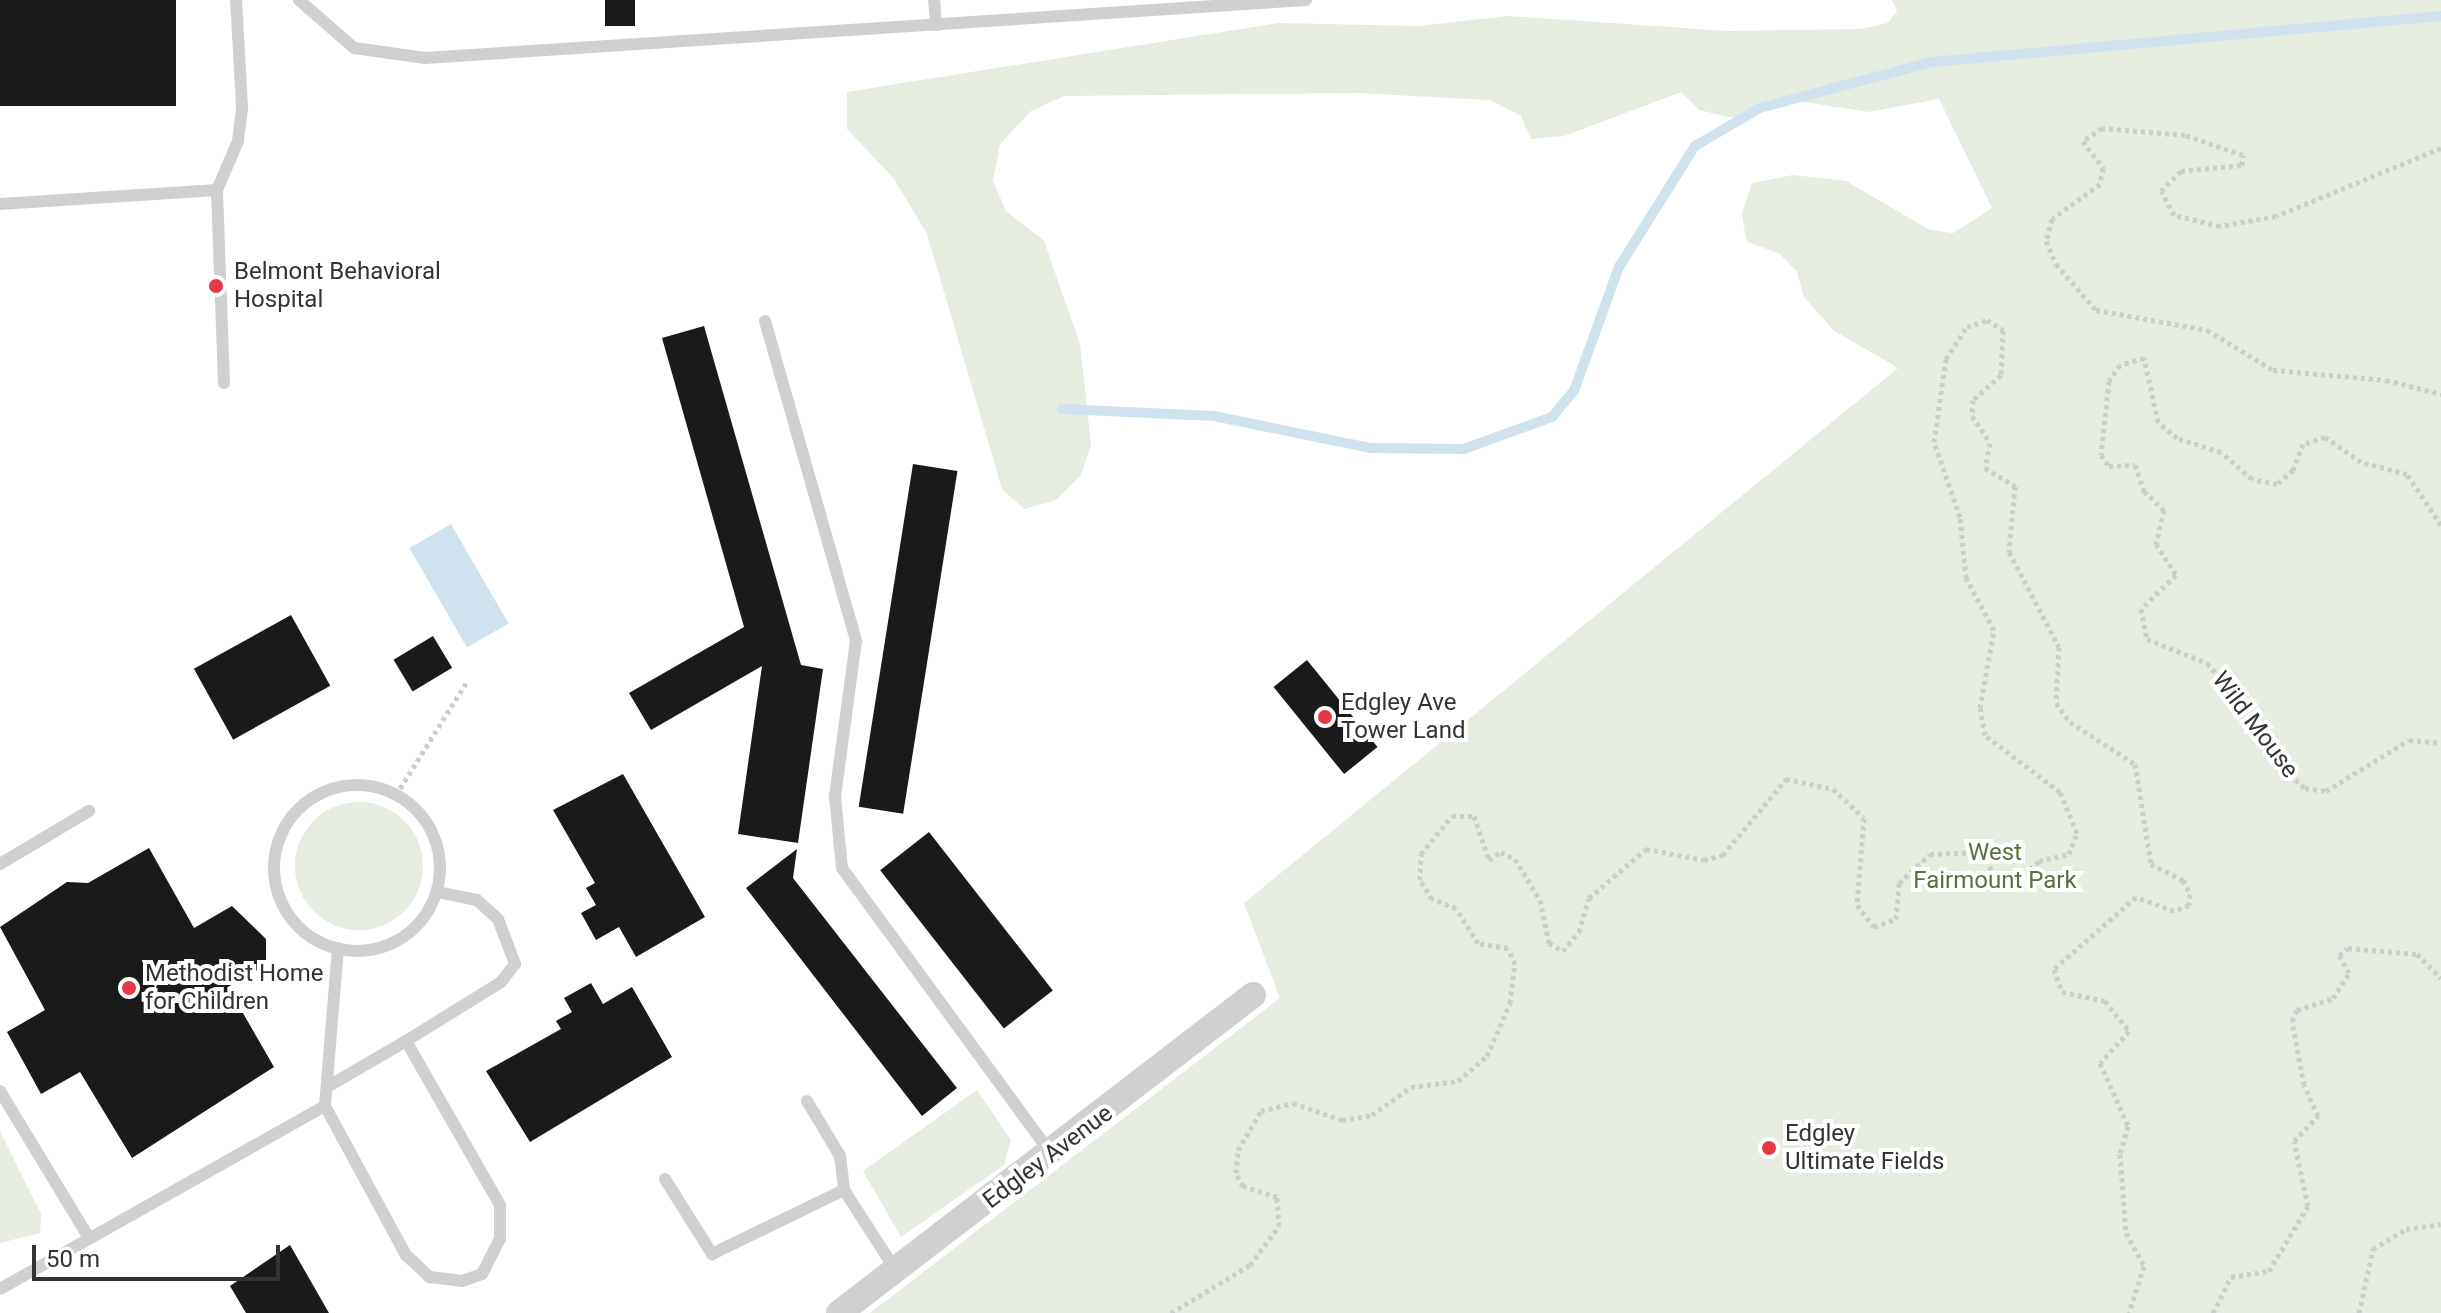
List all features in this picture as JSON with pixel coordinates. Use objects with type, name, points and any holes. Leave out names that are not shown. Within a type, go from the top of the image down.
[{"type":"street","name":"Edgley Avenue","points":[[839,1313],[1052,1155],[1253,995]]},
{"type":"lane","points":[[224,383],[217,190],[238,141],[242,106],[236,0]]},
{"type":"lane","points":[[299,0],[327,31],[388,58],[1306,0]]},
{"type":"lane","points":[[934,0],[936,25]]},
{"type":"lane","points":[[0,204],[217,190]]},
{"type":"lane","points":[[765,321],[856,641],[835,797],[842,868],[1052,1155]]},
{"type":"lane","points":[[350,785],[396,795],[435,838],[437,892],[406,935],[381,948],[338,948],[302,930],[284,908],[275,882],[284,827],[324,792],[350,785]]},
{"type":"lane","points":[[0,864],[89,811]]},
{"type":"lane","points":[[327,1087],[501,982],[515,964],[498,919],[477,900],[437,892]]},
{"type":"lane","points":[[338,948],[325,1106],[406,1255],[430,1277],[462,1281],[482,1274],[500,1239],[500,1205],[406,1041]]},
{"type":"lane","points":[[0,1091],[89,1238]]},
{"type":"lane","points":[[807,1101],[840,1156],[844,1190],[895,1269]]},
{"type":"lane","points":[[0,1289],[325,1106]]},
{"type":"lane","points":[[665,1179],[712,1254],[844,1190]]},
{"type":"path","points":[[2441,148],[2276,216],[2220,226],[2174,215],[2161,191],[2181,171],[2242,165],[2243,155],[2185,135],[2102,128],[2083,141],[2103,168],[2100,184],[2052,219],[2046,241],[2056,264],[2096,310],[2207,330],[2273,370],[2386,380],[2441,394]]},
{"type":"path","points":[[1171,1313],[1250,1265],[1279,1226],[1277,1197],[1243,1186],[1236,1173],[1238,1150],[1261,1111],[1293,1103],[1342,1120],[1372,1115],[1411,1087],[1458,1081],[1487,1056],[1510,1003],[1515,964],[1508,948],[1478,943],[1456,908],[1432,899],[1420,880],[1421,854],[1452,816],[1474,816],[1489,860],[1501,852],[1515,859],[1540,900],[1549,943],[1563,951],[1579,932],[1589,898],[1646,849],[1704,860],[1723,855],[1786,779],[1833,789],[1864,818],[1857,905],[1874,927],[1896,919],[1899,883],[1930,854],[1982,852],[1994,876],[2011,884],[2039,861],[2069,854],[2077,833],[2060,792],[1985,735],[1980,708],[1994,630],[1971,592],[1960,517],[1934,442],[1946,359],[1967,327],[1987,320],[2003,330],[2001,375],[1973,400],[1972,416],[1990,443],[1985,468],[2015,486],[2009,552],[2059,647],[2056,703],[2070,722],[2135,764],[2151,864],[2183,880],[2190,894],[2189,905],[2174,911],[2136,897],[2054,969],[2062,992],[2105,1001],[2129,1031],[2100,1063],[2128,1126],[2120,1154],[2126,1233],[2144,1266],[2129,1313]]},
{"type":"path","name":"Wild Mouse","points":[[2441,525],[2407,474],[2361,462],[2325,437],[2303,444],[2293,470],[2277,484],[2252,479],[2221,452],[2177,438],[2158,422],[2144,358],[2120,365],[2109,381],[2101,455],[2109,466],[2135,465],[2144,491],[2164,510],[2156,544],[2176,575],[2174,585],[2141,609],[2147,639],[2218,673],[2278,763],[2305,788],[2326,791],[2409,740],[2441,743]]},
{"type":"path","points":[[396,795],[466,683]]},
{"type":"path","points":[[2213,1313],[2231,1277],[2269,1271],[2308,1206],[2294,1141],[2318,1116],[2304,1085],[2292,1021],[2297,1010],[2333,998],[2349,973],[2339,955],[2348,948],[2417,954],[2441,978]]},
{"type":"path","points":[[2359,1313],[2373,1249],[2406,1229],[2441,1224]]},
{"type":"green space","name":"West Fairmount Park","points":[[1892,0],[2441,0],[2441,1313],[870,1313],[1280,998],[1244,903],[1898,368],[1833,330],[1804,297],[1797,272],[1780,254],[1746,241],[1742,213],[1752,183],[1793,175],[1846,181],[1930,230],[1953,233],[1992,208],[1939,99],[1868,112],[1778,98],[1734,118],[1699,110],[1681,92],[1564,136],[1531,139],[1521,116],[1489,100],[1356,93],[1064,96],[1031,111],[1000,144],[993,181],[1006,211],[1044,241],[1080,344],[1091,445],[1081,475],[1056,500],[1024,509],[1002,489],[927,234],[894,179],[847,129],[847,92],[1278,23],[1418,26],[1508,16],[1727,31],[1860,29],[1888,23],[1897,11]]},
{"type":"green space","points":[[359,802],[383,807],[404,821],[418,842],[423,866],[418,890],[404,911],[383,925],[359,930],[335,925],[314,911],[300,890],[295,866],[300,842],[314,821],[335,807]]},
{"type":"green space","points":[[977,1090],[1011,1140],[1004,1165],[901,1237],[863,1171]]},
{"type":"green space","points":[[0,1131],[41,1214],[40,1233],[0,1243]]},
{"type":"water","points":[[451,524],[508,624],[467,648],[409,548]]},
{"type":"building","points":[[0,0],[176,0],[176,106],[0,106]]},
{"type":"building","points":[[605,0],[635,0],[635,26],[605,26]]},
{"type":"building","points":[[704,326],[801,665],[823,669],[798,843],[738,834],[762,666],[651,730],[629,693],[744,627],[662,338]]},
{"type":"building","points":[[913,464],[957,471],[903,814],[859,807]]},
{"type":"building","points":[[291,615],[330,686],[233,740],[194,669]]},
{"type":"building","points":[[433,636],[452,668],[413,691],[394,660]]},
{"type":"building","name":"Edgley Ave Tower Land","points":[[1307,660],[1377,747],[1344,774],[1274,687]]},
{"type":"building","points":[[623,774],[705,917],[636,957],[619,927],[596,940],[581,913],[596,905],[586,888],[595,883],[553,810]]},
{"type":"building","points":[[929,832],[1053,990],[1004,1029],[880,870]]},
{"type":"building","name":"Methodist Home for Children","points":[[149,848],[194,928],[232,906],[266,939],[266,965],[228,987],[274,1067],[132,1158],[80,1072],[41,1094],[7,1032],[45,1010],[0,927],[67,882],[88,883]]},
{"type":"building","points":[[797,849],[793,878],[957,1088],[922,1116],[746,888]]},
{"type":"building","points":[[591,983],[603,1004],[632,987],[672,1057],[530,1142],[486,1071],[561,1029],[556,1021],[572,1012],[564,998]]},
{"type":"building","points":[[290,1245],[329,1313],[246,1313],[230,1286]]},
{"type":"waterway","points":[[1062,409],[1214,416],[1370,448],[1464,449],[1552,417],[1574,391],[1619,267],[1695,146],[1760,108],[1932,62],[2441,16]]},
{"type":"place","name":"Belmont Behavioral Hospital","points":[[216,286]]},
{"type":"place","name":"Edgley Ave Tower Land","points":[[1325,717]]},
{"type":"place","name":"Methodist Home for Children","points":[[129,988]]},
{"type":"place","name":"Edgley Ultimate Fields","points":[[1769,1148]]}]
